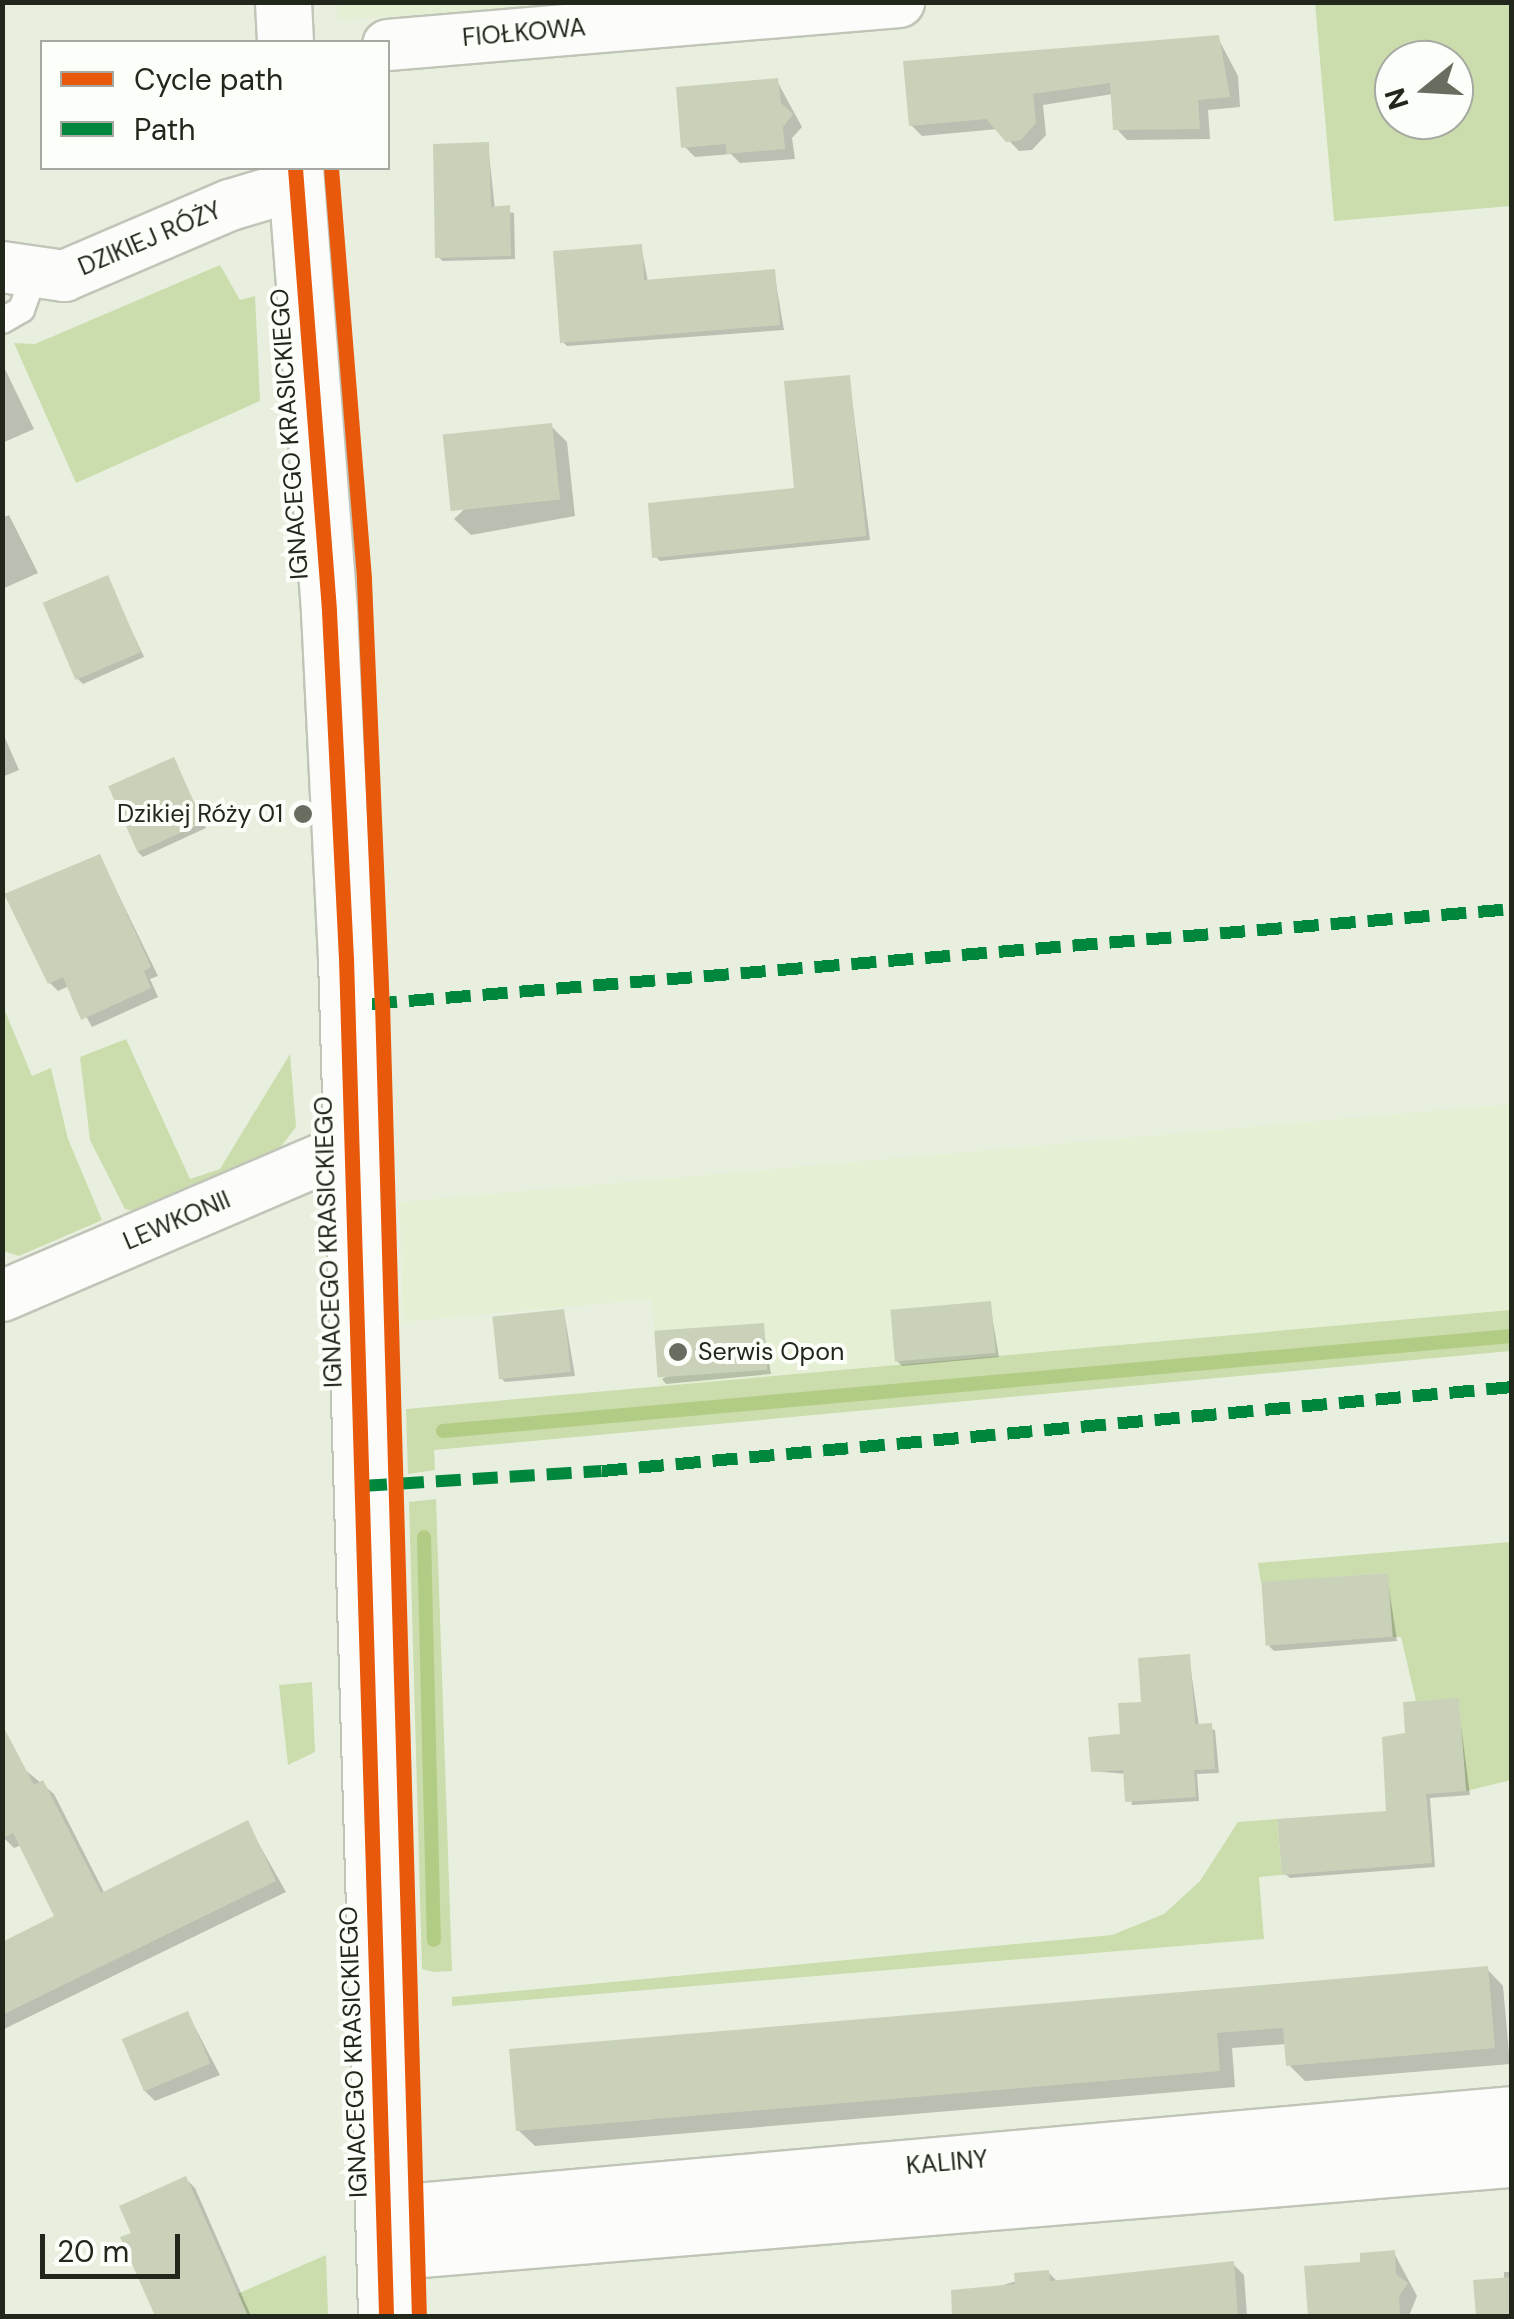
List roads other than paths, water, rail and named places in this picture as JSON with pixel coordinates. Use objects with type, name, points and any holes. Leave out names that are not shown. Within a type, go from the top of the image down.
[{"type":"street","points":[[283,2],[285,40]]},
{"type":"street","name":"FIOŁKOWA","points":[[390,45],[899,2]]},
{"type":"street","name":"DZIKIEJ RÓŻY","points":[[18,272],[94,267],[296,176]]},
{"type":"street","name":"IGNACEGO KRASICKIEGO","points":[[296,176],[330,611],[352,1146],[386,2316]]},
{"type":"street","name":"LEWKONII","points":[[2,1296],[352,1146]]},
{"type":"street","name":"KALINY","points":[[384,2234],[1512,2112]]},
{"type":"street","name":"KALINY","points":[[384,2234],[1512,2162]]},
{"type":"lane","points":[[2,320],[22,309],[18,272]]},
{"type":"waterway","points":[[443,1431],[1512,1336]]},
{"type":"waterway","points":[[424,1537],[434,1940]]},
{"type":"place","name":"Dzikiej Róży 01","points":[[303,814]]},
{"type":"place","name":"Serwis Opon","points":[[678,1352]]}]
